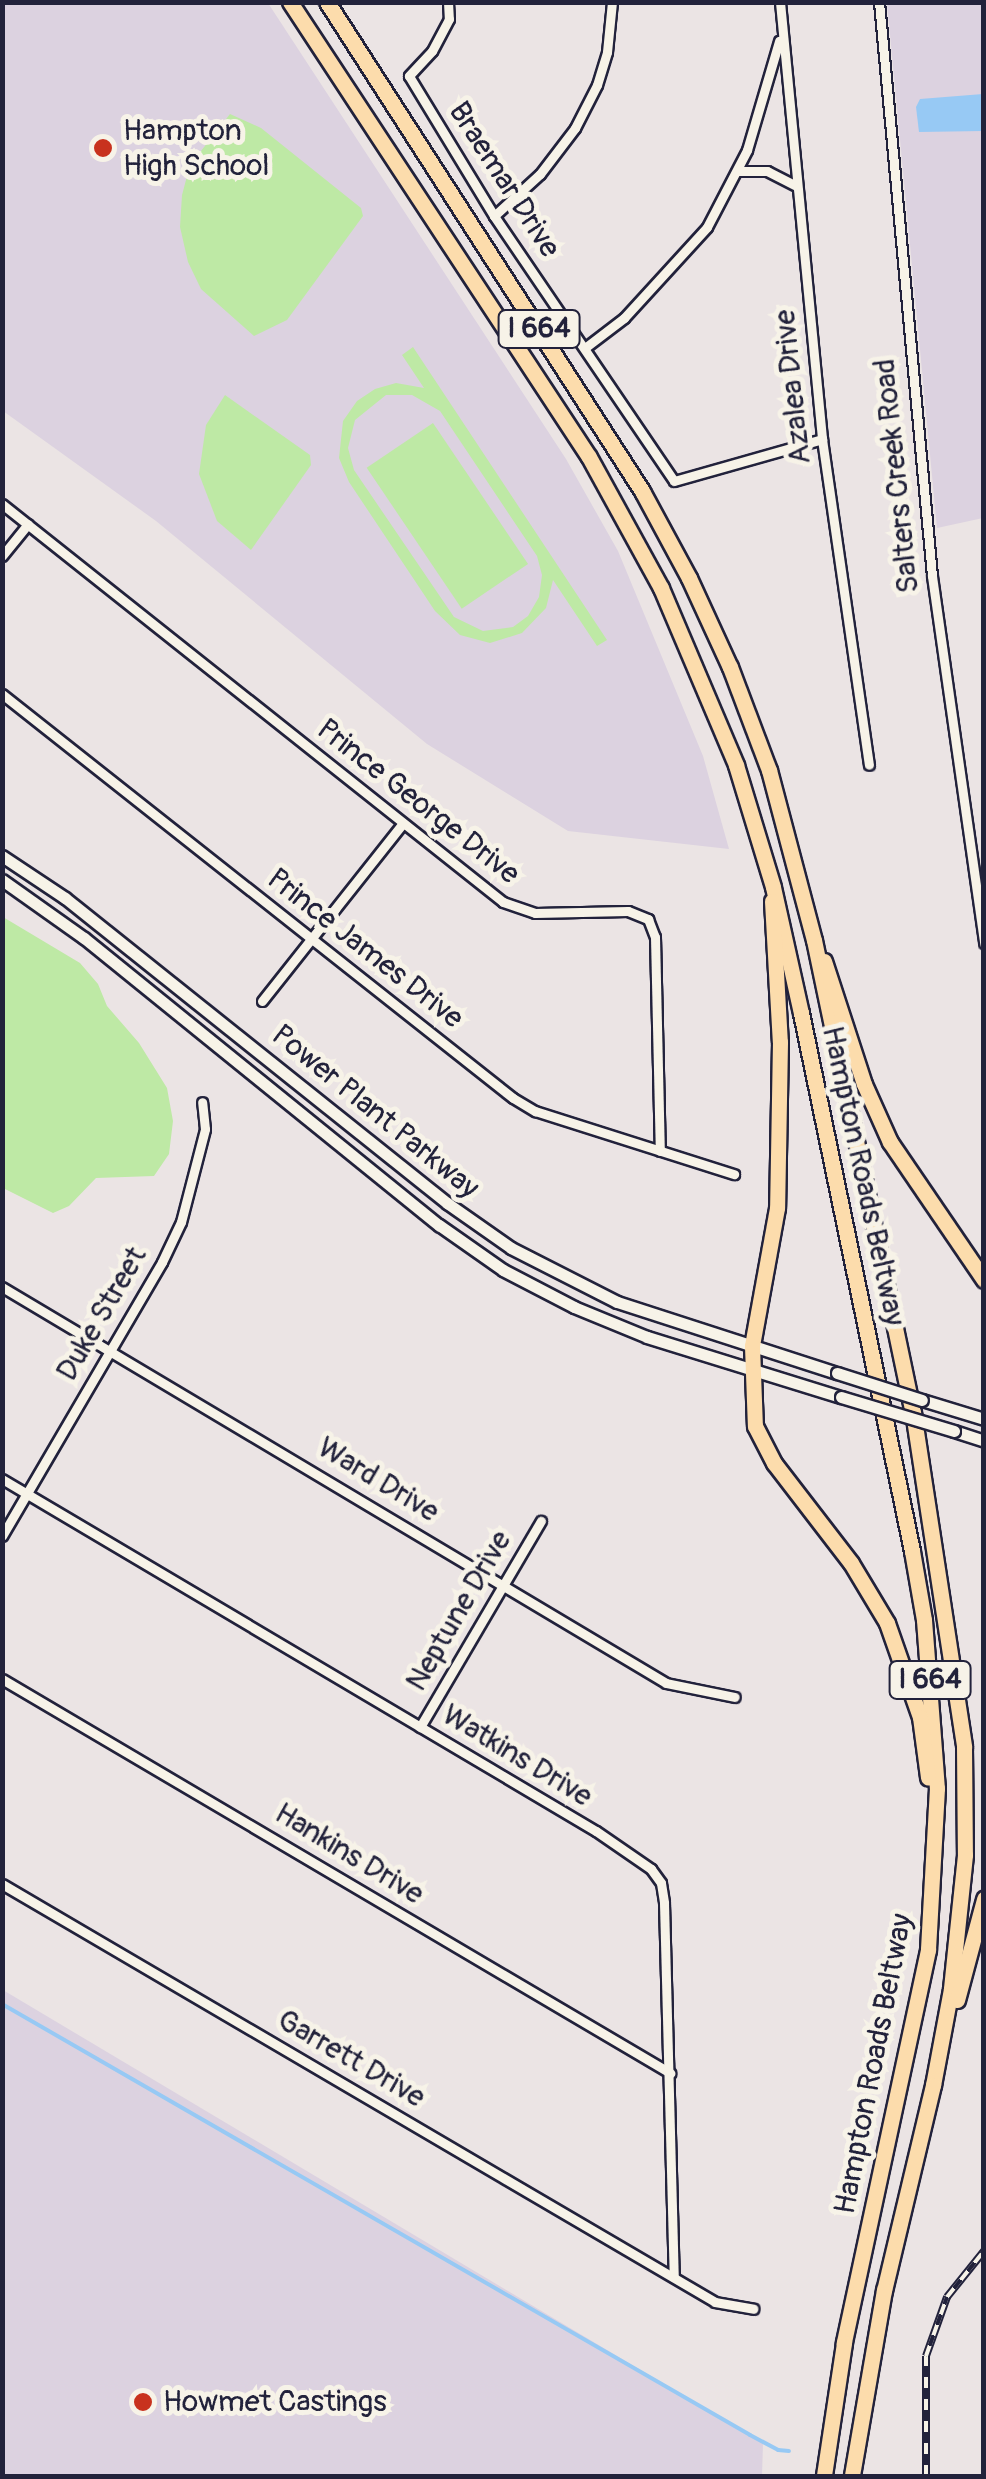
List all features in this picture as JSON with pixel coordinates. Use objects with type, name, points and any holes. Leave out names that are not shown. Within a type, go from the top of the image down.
[{"type":"highway","name":"Hampton Roads Beltway","points":[[290,2],[614,500],[662,588],[736,764],[773,888],[918,1586],[935,1723],[937,1848],[928,1950],[912,2041],[844,2342],[824,2476]]},
{"type":"highway","name":"Hampton Roads Beltway","points":[[326,2],[642,491],[689,578],[762,752],[814,940],[913,1412],[964,1747],[961,1915],[933,2085],[884,2290],[852,2476]]},
{"type":"highway","points":[[773,888],[770,921],[780,1042],[777,1208],[752,1346],[755,1426],[762,1445],[865,1583],[904,1661],[920,1717],[937,1848]]},
{"type":"highway","points":[[814,940],[834,981],[864,1084],[890,1142],[984,1280]]},
{"type":"highway","points":[[933,2085],[984,1899]]},
{"type":"main road","name":"Power Plant Parkway","points":[[2,856],[95,922],[447,1203],[511,1248],[617,1302],[984,1419]]},
{"type":"main road","name":"Power Plant Parkway","points":[[2,880],[84,938],[439,1225],[504,1270],[610,1323],[984,1441]]},
{"type":"street","name":"Braemar Drive","points":[[448,2],[449,19],[432,51],[409,76],[494,216],[674,482],[822,439]]},
{"type":"street","points":[[494,216],[540,174],[574,128],[597,86],[608,52],[612,2]]},
{"type":"street","name":"Azalea Drive","points":[[780,2],[822,439],[869,765]]},
{"type":"street","name":"Salters Creek Road","points":[[878,2],[930,560],[984,943]]},
{"type":"street","points":[[586,347],[624,318],[681,260],[707,227],[738,171],[762,108],[781,34]]},
{"type":"street","points":[[738,171],[767,170],[796,186]]},
{"type":"street","name":"Prince George Drive","points":[[2,504],[511,907],[534,913],[628,911],[648,918],[655,937],[660,1150]]},
{"type":"street","points":[[2,556],[28,524]]},
{"type":"street","name":"Prince James Drive","points":[[2,694],[524,1105],[734,1174]]},
{"type":"street","points":[[262,1001],[403,823]]},
{"type":"street","name":"Duke Street","points":[[2,1536],[181,1222],[205,1129],[202,1102]]},
{"type":"street","name":"Ward Drive","points":[[2,1287],[666,1683],[735,1697]]},
{"type":"street","name":"Watkins Drive","points":[[2,1480],[596,1832],[651,1869],[661,1883],[674,2276]]},
{"type":"street","name":"Neptune Drive","points":[[420,1727],[541,1521]]},
{"type":"street","name":"Hankins Drive","points":[[2,1679],[670,2073]]},
{"type":"street","name":"Garrett Drive","points":[[2,1884],[723,2306],[753,2309]]},
{"type":"shaded area","name":"Hampton High School","points":[[2,3],[268,3],[566,459],[618,551],[703,756],[729,849],[568,831],[427,744],[156,521],[3,411]]},
{"type":"shaded area","points":[[887,3],[983,3],[983,518],[937,528]]},
{"type":"shaded area","points":[[3,1990],[763,2443],[762,2476],[3,2476]]},
{"type":"green space","points":[[230,114],[261,128],[361,208],[363,216],[287,320],[254,336],[201,289],[188,262],[180,227],[182,195],[190,165]]},
{"type":"green space","points":[[413,347],[607,640],[597,646],[553,580],[546,608],[522,633],[490,643],[460,635],[435,611],[349,482],[339,458],[343,421],[357,401],[375,389],[396,383],[424,388],[402,355]],"holes":[[[386,395],[412,395],[440,411],[537,556],[542,575],[539,597],[528,616],[513,627],[483,631],[454,617],[354,470],[348,448],[355,420]]]},
{"type":"green space","points":[[225,395],[310,455],[311,465],[251,550],[217,521],[199,474],[206,425]]},
{"type":"green space","points":[[433,423],[528,564],[462,609],[367,468]]},
{"type":"green space","points":[[3,917],[80,963],[98,984],[107,1006],[139,1043],[167,1088],[173,1121],[169,1154],[154,1176],[96,1178],[69,1206],[53,1213],[3,1188]]},
{"type":"water","points":[[983,94],[983,131],[919,132],[916,107],[920,99]]},
{"type":"waterway","points":[[2,2004],[750,2435],[778,2450],[789,2451]]},
{"type":"railway","points":[[926,2476],[926,2356],[947,2297],[984,2251]]},
{"type":"place","name":"Hampton High School","points":[[103,148]]},
{"type":"place","name":"Howmet Castings","points":[[143,2402]]}]
